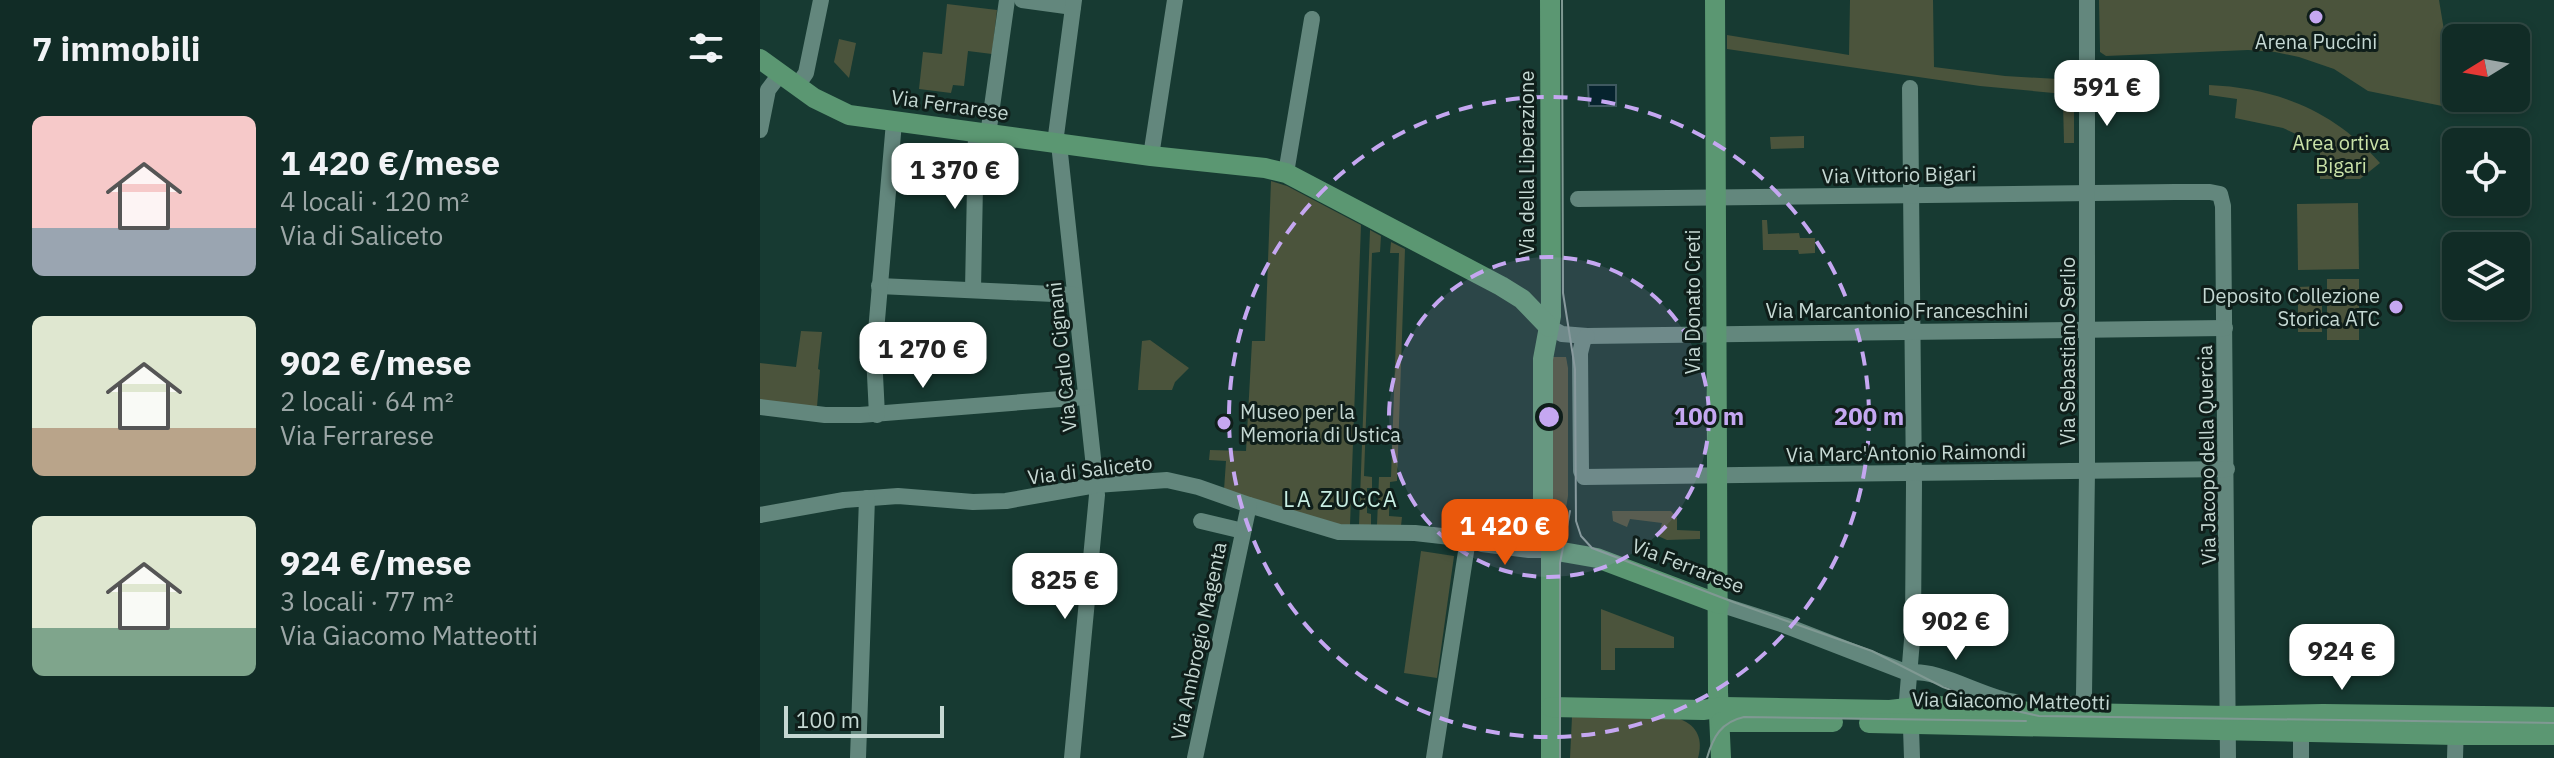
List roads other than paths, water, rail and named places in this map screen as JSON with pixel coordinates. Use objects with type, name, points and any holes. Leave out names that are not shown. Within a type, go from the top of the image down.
[{"type":"main road","name":"Via della Liberazione","points":[[1547,336],[1551,284],[1550,0]]},
{"type":"main road","name":"Via Donato Creti","points":[[1715,0],[1719,604],[1716,714],[1721,758]]},
{"type":"main road","name":"Via Ferrarese","points":[[760,59],[814,98],[849,115],[1286,173],[1522,299],[1547,336]]},
{"type":"main road","name":"Via Ferrarese","points":[[1479,275],[1547,336]]},
{"type":"main road","points":[[1522,299],[1544,292],[1551,284]]},
{"type":"main road","points":[[1547,336],[1543,518],[1551,550],[1551,758]]},
{"type":"main road","name":"Via Ferrarese","points":[[1551,550],[1597,558],[1719,604]]},
{"type":"main road","name":"Via Giacomo Matteotti","points":[[1551,707],[1716,714],[2228,723],[2301,731],[2518,726],[2554,717]]},
{"type":"main road","name":"Via Giacomo Matteotti","points":[[2228,723],[2338,714],[2456,726]]},
{"type":"main road","name":"Via Giacomo Matteotti","points":[[2518,726],[2554,735]]},
{"type":"street","points":[[760,130],[768,90],[806,73],[821,0]]},
{"type":"street","points":[[973,290],[982,134],[1007,0]]},
{"type":"street","points":[[1022,0],[1073,3]]},
{"type":"street","points":[[1151,156],[1175,0]]},
{"type":"street","name":"Via Sebastiano Serlio","points":[[2082,702],[2087,471],[2087,0]]},
{"type":"street","name":"Via Carlo Cignani","points":[[1072,758],[1097,495],[1057,144],[1073,3]]},
{"type":"street","points":[[1286,173],[1312,19]]},
{"type":"street","points":[[1910,88],[1914,473],[1913,628],[1908,673],[1912,758]]},
{"type":"street","points":[[877,415],[874,355],[894,122]]},
{"type":"street","name":"Via Vittorio Bigari","points":[[1578,199],[2220,194]]},
{"type":"street","name":"Via Jacopo della Quercia","points":[[2220,194],[2223,206],[2225,328],[2228,758]]},
{"type":"street","points":[[879,286],[1075,295]]},
{"type":"street","name":"Via Marcantonio Franceschini","points":[[1578,335],[2225,328]]},
{"type":"street","points":[[1547,336],[1559,333],[1578,335]]},
{"type":"street","name":"Via Marc'Antonio Raimondi","points":[[1578,335],[1583,341],[1580,353],[1581,471],[1582,476],[1586,477],[2227,469]]},
{"type":"street","points":[[760,407],[825,415],[877,415],[1086,397]]},
{"type":"street","name":"Via di Saliceto","points":[[760,515],[867,498],[898,496],[973,502],[1006,501],[1096,485],[1167,480],[1339,532],[1415,533],[1468,539],[1481,535],[1523,537],[1531,538],[1551,550]]},
{"type":"street","points":[[858,758],[867,498]]},
{"type":"street","name":"Via Ambrogio Magenta","points":[[1195,758],[1249,505]]},
{"type":"street","name":"Via Ambrogio Magenta","points":[[1201,521],[1243,531]]},
{"type":"street","points":[[1434,758],[1468,539]]},
{"type":"street","name":"Via Ferrarese","points":[[1719,604],[1784,625],[1908,673],[1924,673],[2001,700]]},
{"type":"street","name":"Via Giacomo Matteotti","points":[[2001,700],[2025,703],[2082,702]]},
{"type":"street","points":[[2455,758],[2456,726]]},
{"type":"street","points":[[2301,731],[2301,758]]},
{"type":"water","points":[[1588,85],[1616,85],[1616,106],[1589,106]]},
{"type":"tram line","points":[[1562,0],[1563,293],[1575,369],[1576,521],[1581,536],[1592,548],[1872,651],[1943,687],[1994,706],[2039,716],[2554,723]]},
{"type":"tram line","points":[[1560,758],[1560,563],[1570,511]]},
{"type":"tram line","points":[[1707,758],[1719,732],[1729,723],[1744,717],[2026,721]]},
{"type":"place","name":"Arena Puccini","points":[[2316,17]]},
{"type":"place","name":"Deposito Collezione Storica ATC","points":[[2396,307]]},
{"type":"place","name":"Museo per la Memoria di Ustica","points":[[1224,423]]},
{"type":"district","name":"LA ZUCCA","points":[[1341,499]]},
{"type":"park label","name":"Area ortiva Bigari","points":[[2341,154]]}]
